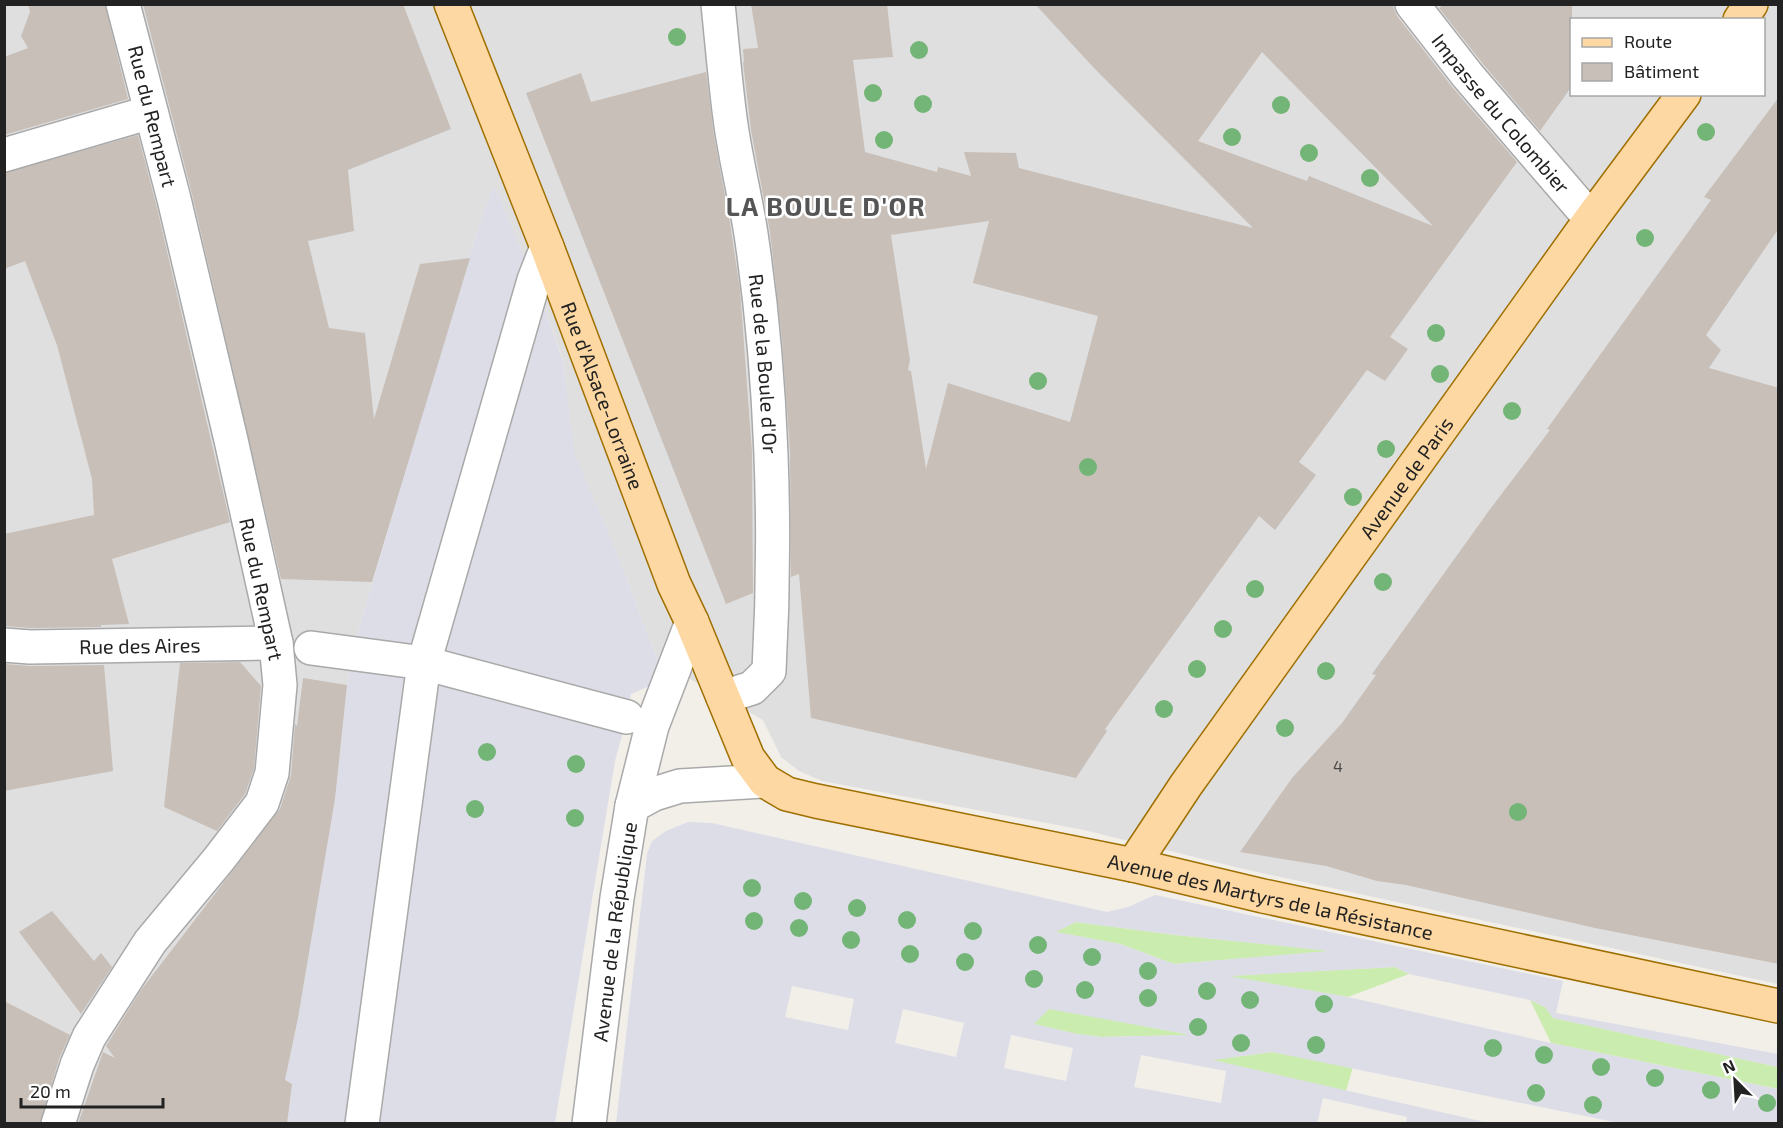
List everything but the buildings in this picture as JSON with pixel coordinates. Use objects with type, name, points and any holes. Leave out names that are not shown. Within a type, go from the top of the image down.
[{"type":"main road","name":"Rue d'Alsace-Lorraine","points":[[451,4],[547,247],[657,542],[748,758],[765,781]]},
{"type":"main road","points":[[1741,18],[1751,4]]},
{"type":"main road","name":"Avenue de Paris","points":[[1133,865],[1193,775],[1591,219],[1683,96]]},
{"type":"main road","name":"Avenue des Martyrs de la Résistance","points":[[765,781],[787,794],[816,801],[1133,865],[1287,901],[1779,1006]]},
{"type":"street","name":"Rue du Rempart","points":[[58,1124],[77,1065],[89,1037],[150,942],[219,859],[262,802],[272,774],[280,685],[276,643],[208,341],[123,4]]},
{"type":"street","name":"Rue de la Boule d'Or","points":[[718,4],[730,119],[752,246],[764,353],[771,486],[769,670],[752,688],[723,697]]},
{"type":"street","name":"Impasse du Colombier","points":[[1412,4],[1468,76],[1591,219]]},
{"type":"street","points":[[4,155],[151,112]]},
{"type":"street","points":[[362,1124],[424,663],[534,280],[547,247]]},
{"type":"street","points":[[632,806],[651,726],[692,622]]},
{"type":"street","name":"Rue des Aires","points":[[4,645],[30,647],[276,643]]},
{"type":"street","points":[[311,648],[424,663],[627,717]]},
{"type":"street","name":"Avenue de la République","points":[[589,1124],[617,898],[632,806],[654,794],[680,786],[765,781]]},
{"type":"shaded area","points":[[5,5],[1778,5],[1778,984],[1248,870],[1084,830],[822,781],[799,771],[781,757],[763,720],[658,661],[618,556],[573,452],[563,360],[534,280],[494,186],[479,225],[360,624],[347,686],[335,799],[298,1018],[285,1080],[292,1084],[287,1123],[5,1124]]},
{"type":"shaded area","points":[[494,185],[534,280],[563,361],[574,452],[618,556],[658,661],[656,683],[631,694],[615,761],[555,1123],[287,1123],[292,1084],[285,1080],[298,1018],[335,799],[347,685],[360,624],[479,225]]},
{"type":"shaded area","points":[[688,822],[712,823],[1107,912],[1128,907],[1155,895],[1563,981],[1556,1013],[1778,1054],[1778,1067],[1553,1018],[1545,1007],[1530,1000],[1409,974],[1395,967],[1229,976],[1348,997],[1551,1043],[1778,1089],[1778,1123],[1619,1123],[1272,1052],[1213,1060],[1489,1123],[1406,1123],[1407,1117],[1323,1098],[1317,1124],[616,1123],[647,854],[652,841],[666,831]],"holes":[[[1076,922],[1329,951],[1174,964],[1120,944],[1056,932]],[[792,986],[854,999],[848,1030],[785,1017]],[[903,1009],[964,1023],[956,1057],[895,1043]],[[1049,1009],[1187,1035],[1101,1037],[1034,1024]],[[1011,1035],[1073,1048],[1066,1081],[1004,1068]],[[1141,1055],[1226,1071],[1221,1103],[1134,1087]]]},
{"type":"green space","points":[[1076,922],[1333,951],[1174,964],[1120,944],[1055,932]]},
{"type":"green space","points":[[1395,967],[1409,974],[1348,997],[1225,976]]},
{"type":"green space","points":[[1530,1000],[1545,1007],[1554,1018],[1778,1067],[1778,1089],[1551,1043]]},
{"type":"green space","points":[[1049,1008],[1191,1035],[1101,1037],[1033,1024]]},
{"type":"green space","points":[[1272,1052],[1353,1067],[1346,1091],[1211,1060]]},
{"type":"district","name":"LA BOULE D'OR","points":[[826,205]]}]
